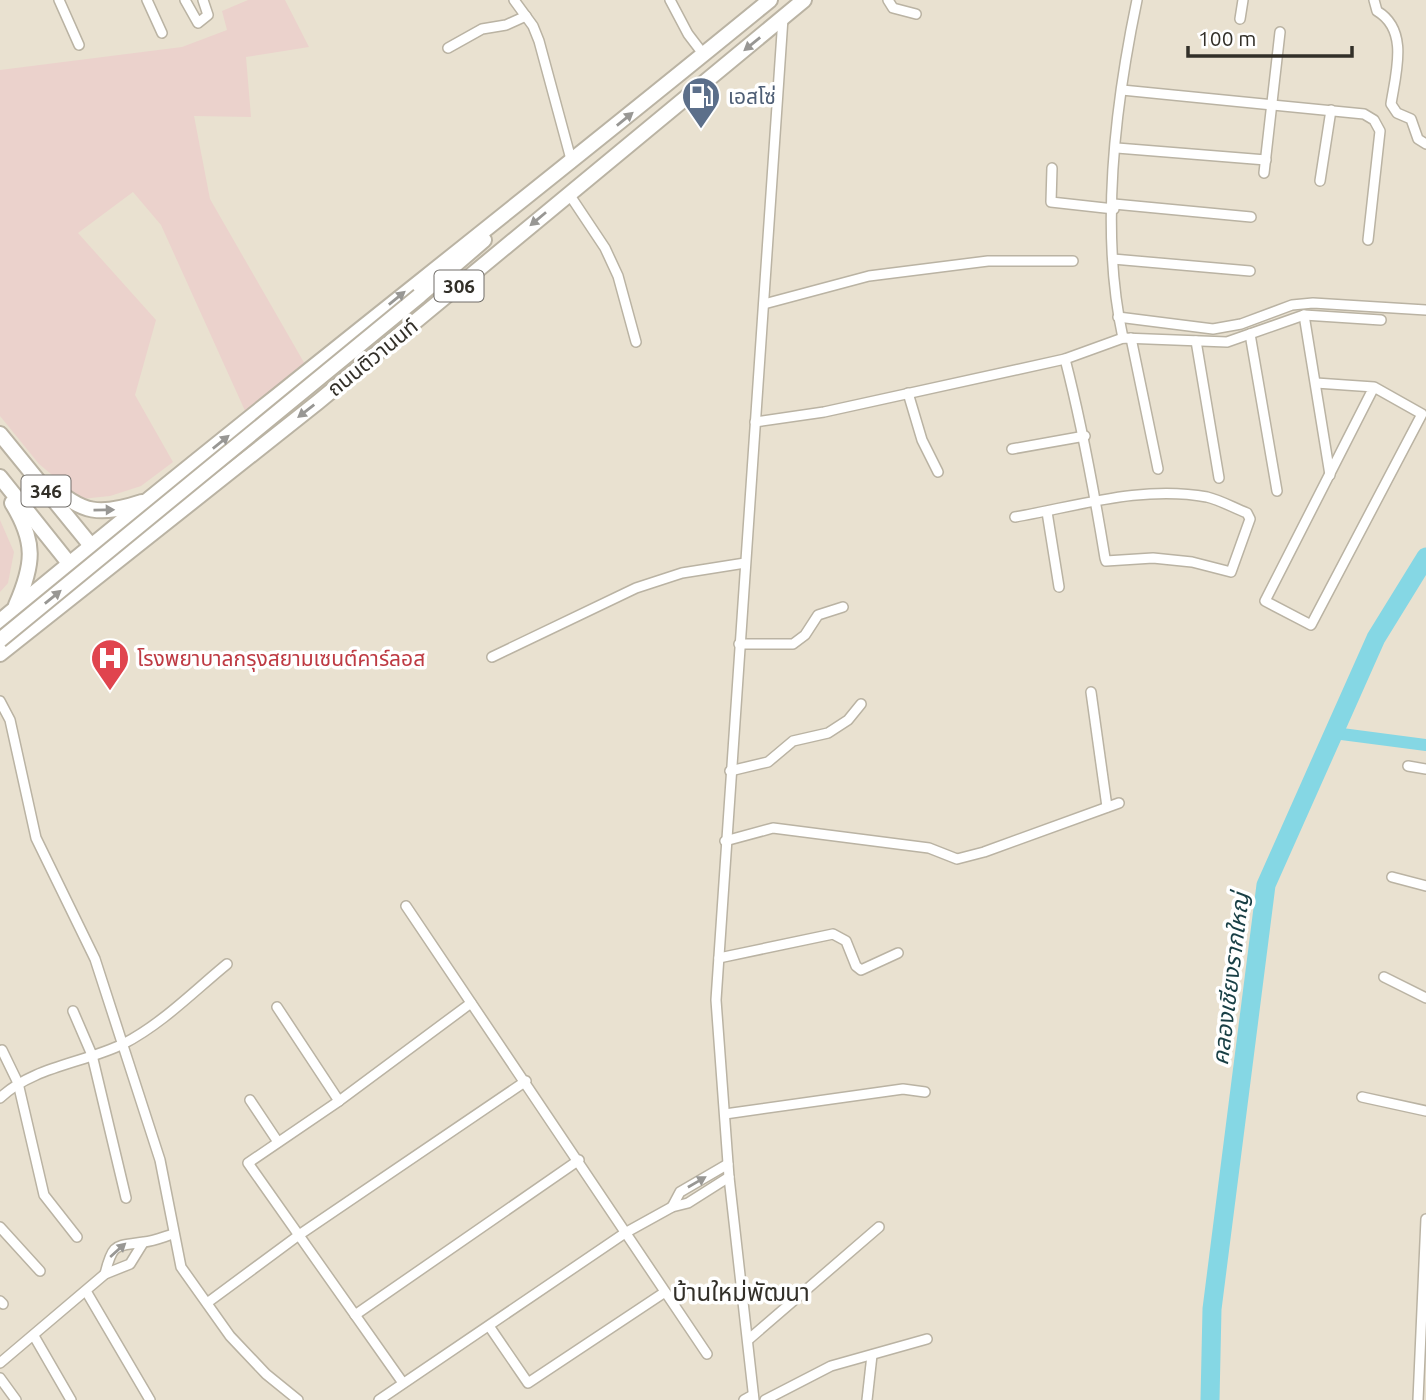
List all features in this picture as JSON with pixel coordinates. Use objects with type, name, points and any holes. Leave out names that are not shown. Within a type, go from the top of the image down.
[{"type":"main road","name":"ถนนติวานนท์","points":[[0,621],[457,249],[572,163],[770,0]]},
{"type":"main road","name":"ถนนติวานนท์","points":[[0,654],[218,481],[804,0]]},
{"type":"main road","name":"306","points":[[0,640],[419,296],[572,163]]},
{"type":"main road","name":"346","points":[[0,434],[92,547]]},
{"type":"main road","name":"306","points":[[10,447],[64,497],[86,510],[113,511],[151,499]]},
{"type":"main road","points":[[199,460],[197,472],[202,479],[218,481]]},
{"type":"main road","points":[[0,479],[25,527],[30,545],[31,566],[14,610]]},
{"type":"main road","name":"346","points":[[0,479],[70,564]]},
{"type":"main road","points":[[92,547],[109,568]]},
{"type":"main road","points":[[70,564],[88,586]]},
{"type":"street","points":[[59,0],[79,46]]},
{"type":"street","points":[[147,0],[162,33]]},
{"type":"street","points":[[185,0],[193,19],[201,23],[208,15],[203,0]]},
{"type":"street","points":[[528,0],[516,3],[539,41],[572,163]]},
{"type":"street","points":[[670,0],[688,34],[704,55]]},
{"type":"street","points":[[888,0],[892,8],[916,14]]},
{"type":"street","points":[[1137,0],[1122,90],[1113,258],[1118,317],[1127,338],[1158,469]]},
{"type":"street","points":[[1240,19],[1243,0]]},
{"type":"street","points":[[1374,0],[1377,11],[1387,16],[1396,29],[1396,70],[1391,104],[1397,113],[1411,119],[1419,139],[1426,144]]},
{"type":"street","points":[[448,48],[482,29],[506,25],[526,16]]},
{"type":"street","points":[[744,1400],[753,1397],[729,1177],[716,1000],[783,18]]},
{"type":"street","points":[[1264,173],[1274,104],[1280,32]]},
{"type":"street","points":[[1122,90],[1331,110],[1364,114],[1374,120],[1380,131],[1368,240]]},
{"type":"street","points":[[1320,181],[1331,110]]},
{"type":"street","points":[[1117,148],[1266,160]]},
{"type":"street","points":[[1052,168],[1051,202],[1251,217]]},
{"type":"street","points":[[569,194],[605,247],[618,276],[636,342]]},
{"type":"street","points":[[1113,258],[1250,271]]},
{"type":"street","points":[[764,304],[869,276],[988,261],[1073,261]]},
{"type":"street","points":[[1118,317],[1213,329],[1241,324],[1292,304],[1426,310]]},
{"type":"street","points":[[755,422],[824,412],[1065,359],[1127,338],[1227,342],[1304,315],[1381,320]]},
{"type":"street","points":[[1304,315],[1330,475]]},
{"type":"street","points":[[1250,334],[1277,492]]},
{"type":"street","points":[[1196,341],[1219,478]]},
{"type":"street","points":[[1015,517],[1047,512],[1096,503],[1155,492],[1209,498],[1247,513],[1250,519],[1231,572],[1192,562],[1153,558],[1110,563],[1105,558],[1096,503],[1085,436],[1065,359]]},
{"type":"street","points":[[1316,383],[1374,387],[1422,414],[1311,625],[1265,601],[1374,387]]},
{"type":"street","points":[[908,393],[919,435],[937,472]]},
{"type":"street","points":[[1013,449],[1085,436]]},
{"type":"street","points":[[1047,512],[1059,587]]},
{"type":"street","points":[[492,657],[636,588],[682,573],[744,563]]},
{"type":"street","points":[[739,644],[793,644],[805,635],[818,615],[843,607]]},
{"type":"street","points":[[1091,692],[1107,807]]},
{"type":"street","points":[[0,701],[10,720],[36,838],[95,958],[160,1160],[181,1267],[230,1336],[266,1374],[298,1400]]},
{"type":"street","points":[[730,771],[768,762],[793,741],[828,733],[848,720],[861,704]]},
{"type":"street","points":[[1408,766],[1426,769]]},
{"type":"street","points":[[725,841],[773,828],[929,848],[957,859],[984,852],[1119,803]]},
{"type":"street","points":[[1392,877],[1426,887]]},
{"type":"street","points":[[406,906],[526,1080],[707,1354]]},
{"type":"street","points":[[719,958],[833,934],[846,941],[856,966],[861,970],[898,953]]},
{"type":"street","points":[[0,1098],[18,1083],[122,1044],[156,1024],[227,964]]},
{"type":"street","points":[[1384,976],[1426,998]]},
{"type":"street","points":[[403,1383],[248,1163],[339,1101],[471,1003]]},
{"type":"street","points":[[277,1007],[339,1101]]},
{"type":"street","points":[[73,1011],[92,1055],[127,1198]]},
{"type":"street","points":[[2,1049],[18,1083],[44,1195],[77,1237]]},
{"type":"street","points":[[207,1303],[299,1235],[526,1080]]},
{"type":"street","points":[[725,1114],[903,1090],[925,1092]]},
{"type":"street","points":[[1362,1097],[1426,1111]]},
{"type":"street","points":[[250,1100],[278,1142]]},
{"type":"street","points":[[355,1315],[579,1160]]},
{"type":"street","points":[[672,1207],[680,1192],[728,1164]]},
{"type":"street","points":[[379,1400],[625,1233],[672,1207],[688,1203],[729,1177]]},
{"type":"street","points":[[1418,1400],[1426,1219]]},
{"type":"street","points":[[0,1227],[40,1271]]},
{"type":"street","points":[[748,1340],[879,1227]]},
{"type":"street","points":[[104,1274],[116,1248],[128,1242],[143,1243],[173,1234]]},
{"type":"street","points":[[0,1363],[104,1274],[130,1264],[143,1243]]},
{"type":"street","points":[[86,1290],[150,1400]]},
{"type":"street","points":[[489,1326],[528,1383],[665,1292]]},
{"type":"street","points":[[34,1336],[71,1400]]},
{"type":"street","points":[[765,1400],[831,1366],[927,1339]]},
{"type":"street","points":[[867,1400],[872,1355]]},
{"type":"street","points":[[0,1378],[16,1400]]},
{"type":"shaded area","points":[[248,0],[285,0],[309,47],[246,57],[251,117],[194,116],[210,199],[306,366],[246,413],[161,225],[133,192],[78,233],[156,320],[135,395],[173,462],[141,486],[110,496],[81,499],[39,464],[0,416],[0,70],[182,47],[227,30],[222,11]]},
{"type":"shaded area","points":[[0,520],[14,552],[8,583],[0,592]]},
{"type":"waterway","name":"คลองเชียงรากใหญ่","points":[[1210,1400],[1212,1309],[1266,885],[1376,638],[1426,557]]},
{"type":"waterway","points":[[1334,733],[1426,745]]},
{"type":"place","name":"เอสโซ่","points":[[701,130]]},
{"type":"place","name":"โรงพยาบาลกรุงสยามเซนต์คาร์ลอส","points":[[110,692]]},
{"type":"district","name":"บ้านใหม่พัฒนา","points":[[741,1292]]}]
